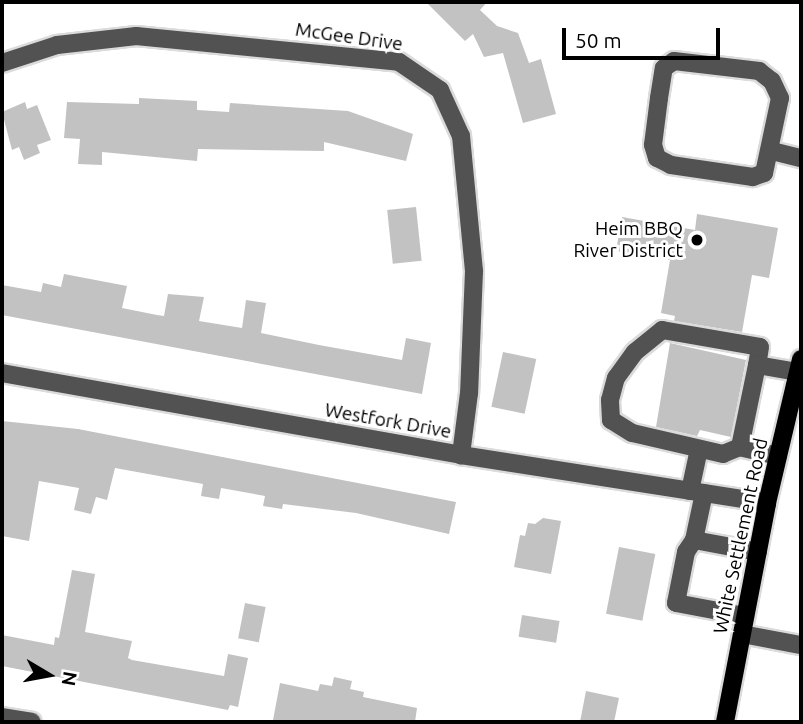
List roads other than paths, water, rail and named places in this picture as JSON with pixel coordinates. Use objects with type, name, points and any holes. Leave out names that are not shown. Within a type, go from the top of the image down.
[{"type":"main road","name":"White Settlement Road","points":[[725,722],[767,503],[800,362]]},
{"type":"street","name":"McGee Drive","points":[[2,62],[57,45],[136,36],[398,62],[440,90],[461,136],[473,258],[469,393],[461,455]]},
{"type":"street","points":[[674,61],[695,61],[759,71],[772,80],[780,98],[772,151],[764,173],[753,177],[671,165],[657,158],[654,128],[664,68],[674,61]]},
{"type":"street","points":[[772,151],[801,158]]},
{"type":"street","points":[[740,446],[761,347],[662,330],[635,352],[616,378],[611,420],[632,433],[723,454],[740,446],[779,456]]},
{"type":"street","points":[[757,365],[800,362]]},
{"type":"street","name":"Westfork Drive","points":[[2,373],[461,455],[767,503]]},
{"type":"street","points":[[699,449],[694,540],[686,552],[676,603],[801,645]]},
{"type":"street","points":[[694,540],[758,552]]},
{"type":"street","points":[[2,717],[32,722]]},
{"type":"place","name":"Heim BBQ River District","points":[[697,240]]}]
